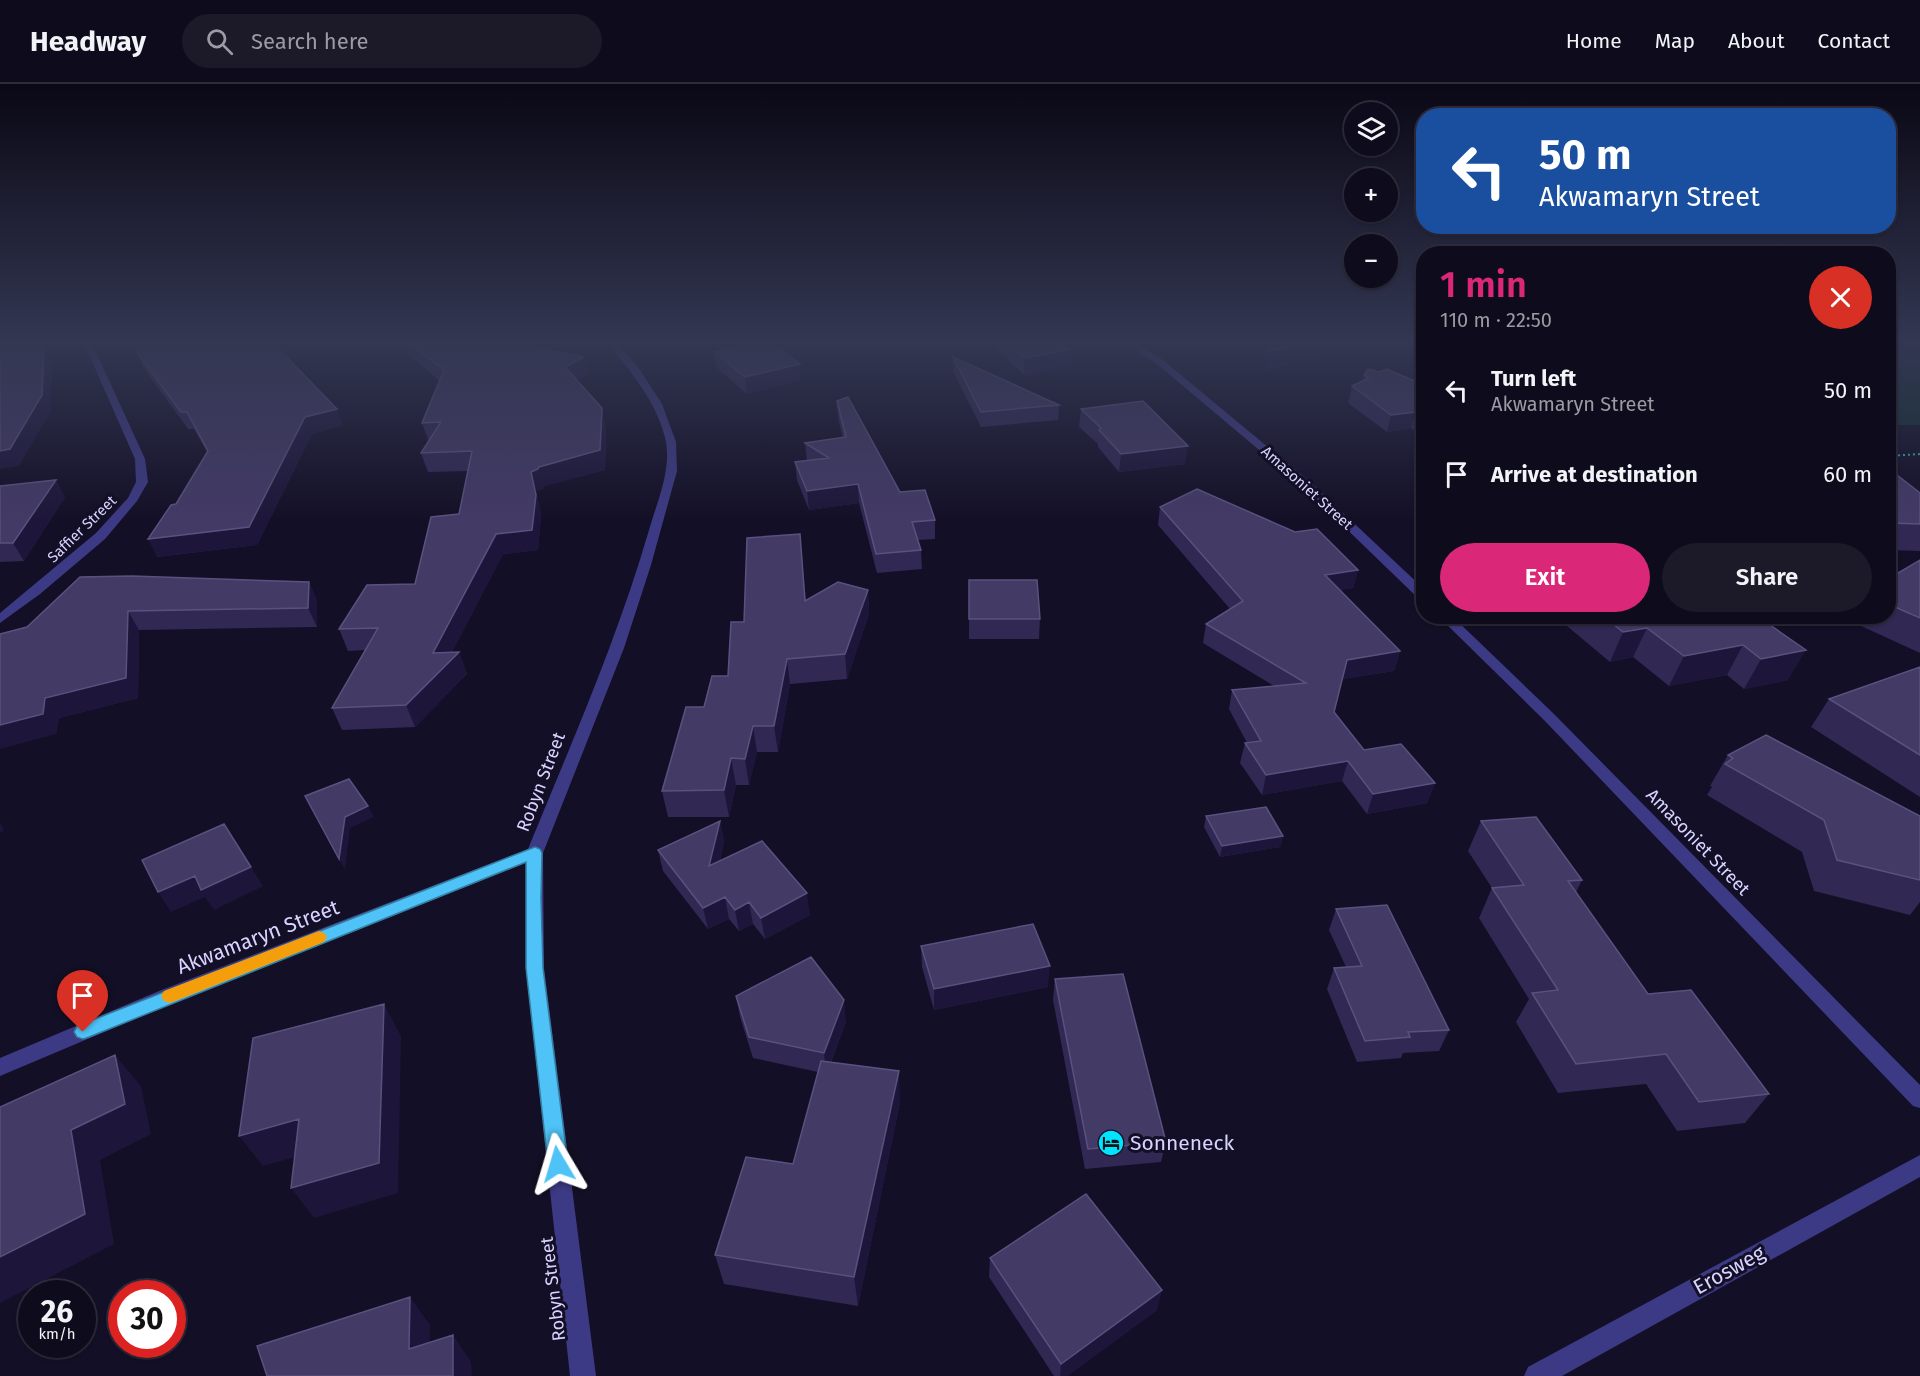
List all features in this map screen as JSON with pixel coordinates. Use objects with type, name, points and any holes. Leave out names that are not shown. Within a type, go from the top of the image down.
[{"type":"street","name":"Saffier Street","points":[[0,619],[59,573],[101,534],[129,505],[142,481],[140,459],[114,401]]},
{"type":"street","name":"Robyn Street","points":[[583,1376],[535,968],[533,898],[535,853],[617,648],[645,565],[672,471],[671,442],[655,401]]},
{"type":"street","name":"Amasoniet Street","points":[[1207,401],[1306,484],[1416,588]]},
{"type":"street","name":"Amasoniet Street","points":[[1452,624],[1550,717],[1920,1099]]},
{"type":"street","name":"Akwamaryn Street","points":[[0,1067],[166,997],[535,853]]},
{"type":"street","name":"Erosweg","points":[[1537,1376],[1920,1165]]},
{"type":"path","points":[[1896,456],[1920,454]]},
{"type":"green space","points":[[1896,401],[1920,401],[1920,425],[1896,425]]},
{"type":"building","points":[[0,401],[38,401],[10,449],[0,451]]},
{"type":"building","points":[[173,401],[330,401],[337,409],[305,417],[249,527],[148,539],[171,505],[176,504],[208,451],[187,412],[181,412]]},
{"type":"building","points":[[431,401],[596,401],[602,408],[600,450],[539,467],[531,472],[536,495],[532,530],[496,534],[433,653],[459,652],[406,705],[332,708],[378,628],[339,629],[367,585],[415,584],[431,517],[459,514],[472,451],[421,453],[441,422],[422,423]]},
{"type":"building","points":[[837,401],[850,401],[900,492],[925,490],[935,520],[912,522],[921,550],[876,554],[858,484],[807,491],[795,462],[829,458],[805,443],[846,437]]},
{"type":"building","points":[[976,401],[1051,401],[1059,405],[981,412]]},
{"type":"building","points":[[1143,401],[1188,446],[1121,454],[1099,430],[1101,428],[1081,409]]},
{"type":"building","points":[[1373,401],[1416,401],[1416,412],[1391,415]]},
{"type":"building","points":[[1896,474],[1920,493],[1920,524],[1896,523]]},
{"type":"building","points":[[56,480],[13,543],[0,543],[0,486]]},
{"type":"building","points":[[1197,489],[1295,532],[1317,529],[1358,570],[1325,575],[1400,651],[1347,660],[1334,712],[1364,750],[1401,744],[1435,783],[1373,794],[1348,761],[1266,775],[1245,743],[1261,741],[1232,690],[1306,683],[1206,624],[1243,601],[1160,507]]},
{"type":"building","points":[[800,534],[805,601],[838,582],[868,590],[845,654],[787,659],[774,726],[753,726],[745,759],[731,758],[724,790],[662,791],[686,707],[704,707],[712,676],[728,676],[731,622],[744,622],[747,538]]},
{"type":"building","points":[[1920,560],[1920,618],[1896,608],[1896,574]]},
{"type":"building","points":[[132,576],[309,582],[308,608],[128,611],[126,678],[45,698],[43,714],[0,725],[0,634],[27,627],[80,577]]},
{"type":"building","points":[[969,580],[1037,580],[1040,619],[969,619]]},
{"type":"building","points":[[1613,624],[1769,624],[1806,650],[1761,659],[1743,645],[1684,656],[1647,628],[1623,632]]},
{"type":"building","points":[[1920,667],[1920,755],[1829,699]]},
{"type":"building","points":[[1766,735],[1920,816],[1920,880],[1837,860],[1824,820],[1725,764],[1733,758],[1728,755]]},
{"type":"building","points":[[349,779],[368,806],[345,817],[339,859],[305,796]]},
{"type":"building","points":[[1266,807],[1283,836],[1222,846],[1206,816]]},
{"type":"building","points":[[1536,817],[1582,880],[1568,881],[1648,994],[1691,990],[1769,1094],[1699,1102],[1666,1054],[1576,1064],[1532,993],[1558,990],[1492,888],[1524,885],[1481,821]]},
{"type":"building","points":[[720,821],[709,866],[762,841],[807,893],[761,918],[749,902],[735,910],[725,897],[703,908],[658,850]]},
{"type":"building","points":[[224,824],[251,867],[201,890],[195,876],[158,892],[142,860]]},
{"type":"building","points":[[1387,905],[1449,1030],[1408,1032],[1410,1037],[1365,1041],[1334,968],[1362,966],[1336,909]]},
{"type":"building","points":[[1033,924],[1050,966],[934,989],[921,946]]},
{"type":"building","points":[[811,957],[844,1000],[824,1053],[749,1037],[736,996]]},
{"type":"building","points":[[1123,974],[1166,1142],[1088,1149],[1055,979]]},
{"type":"building","points":[[384,1004],[379,1163],[291,1188],[299,1119],[239,1136],[253,1038]]},
{"type":"building","points":[[115,1055],[125,1104],[71,1130],[85,1214],[0,1257],[0,1107]]},
{"type":"building","points":[[821,1061],[899,1071],[854,1277],[715,1255],[746,1157],[793,1164]]},
{"type":"building","points":[[1086,1194],[1162,1290],[1061,1364],[990,1258]]},
{"type":"building","points":[[410,1297],[409,1349],[453,1335],[453,1376],[267,1376],[257,1346]]},
{"type":"slow traffic","points":[[170,996],[319,937]]},
{"type":"place","name":"Sonneneck","points":[[1111,1143]]},
{"type":"route","points":[[83,1032],[166,997],[535,853],[533,898],[535,968],[558,1164]]}]
